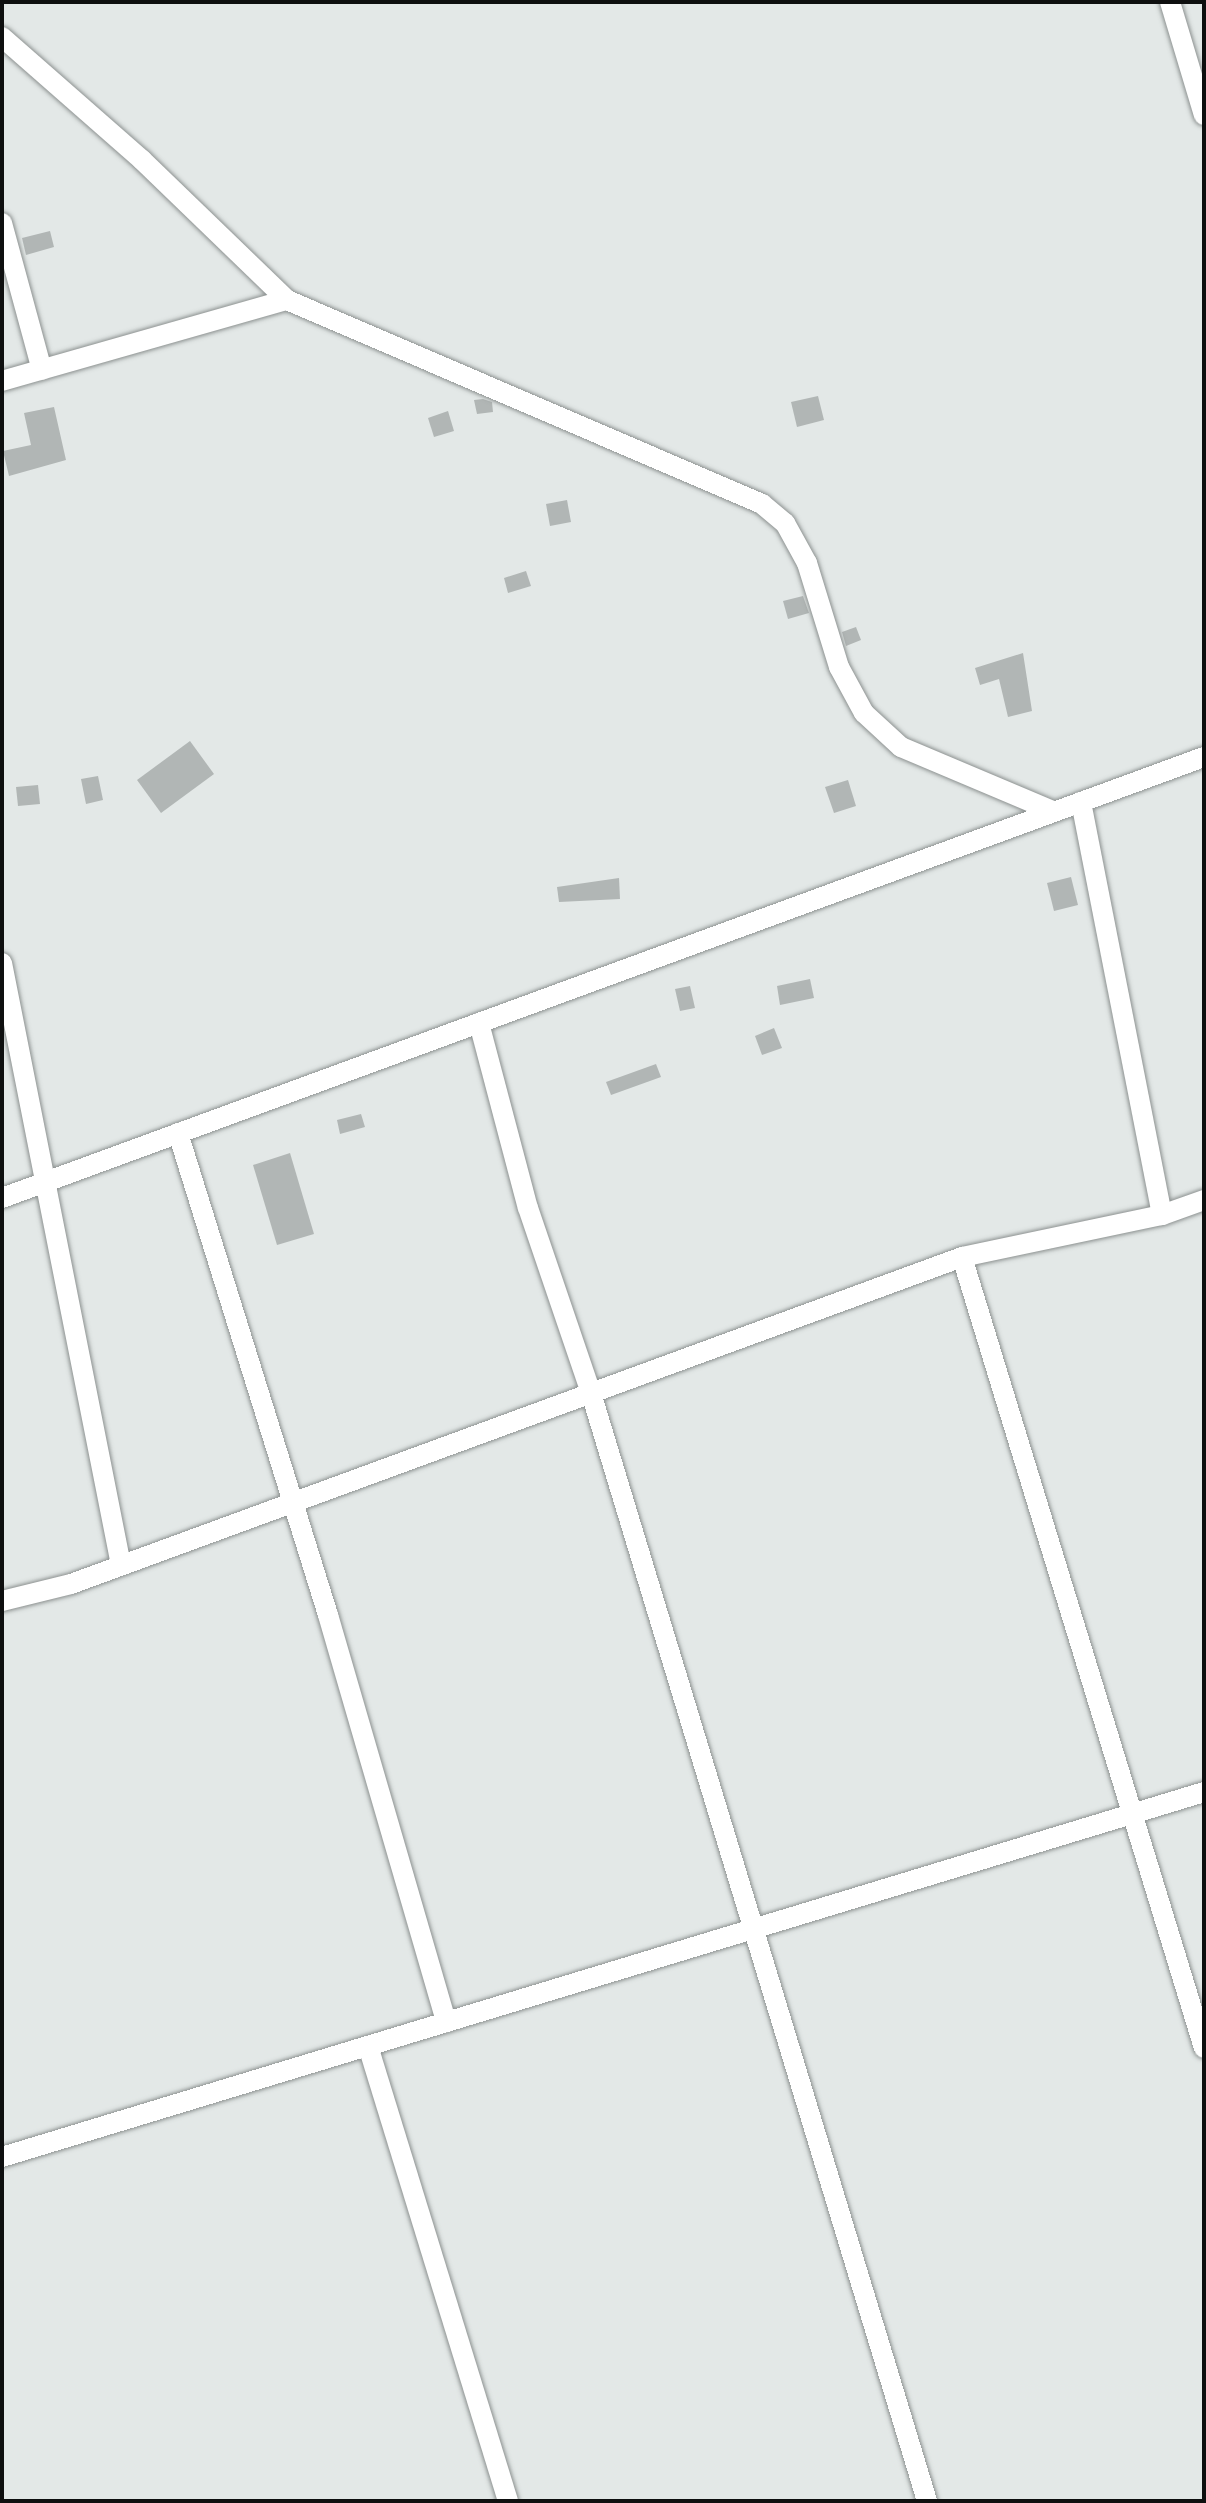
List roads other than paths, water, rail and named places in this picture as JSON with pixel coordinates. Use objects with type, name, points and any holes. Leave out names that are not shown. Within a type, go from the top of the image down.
[{"type":"street","points":[[1170,2],[1204,115]]},
{"type":"street","points":[[2,37],[119,138],[287,300],[762,504],[785,523],[807,563],[839,667],[864,713],[901,747],[1050,810]]},
{"type":"street","points":[[2,223],[42,370]]},
{"type":"street","points":[[2,381],[287,300]]},
{"type":"street","points":[[2,1198],[1050,810],[1081,802],[1204,757]]},
{"type":"street","points":[[1081,802],[1162,1215]]},
{"type":"street","points":[[2,963],[121,1565]]},
{"type":"street","points":[[479,1023],[528,1208],[591,1393],[927,2501]]},
{"type":"street","points":[[178,1133],[293,1502],[446,2022]]},
{"type":"street","points":[[2,1601],[121,1565],[962,1257],[1162,1215],[1204,1200]]},
{"type":"street","points":[[962,1257],[1204,2048]]},
{"type":"street","points":[[2,2157],[1204,1792]]},
{"type":"street","points":[[368,2046],[508,2501]]}]
